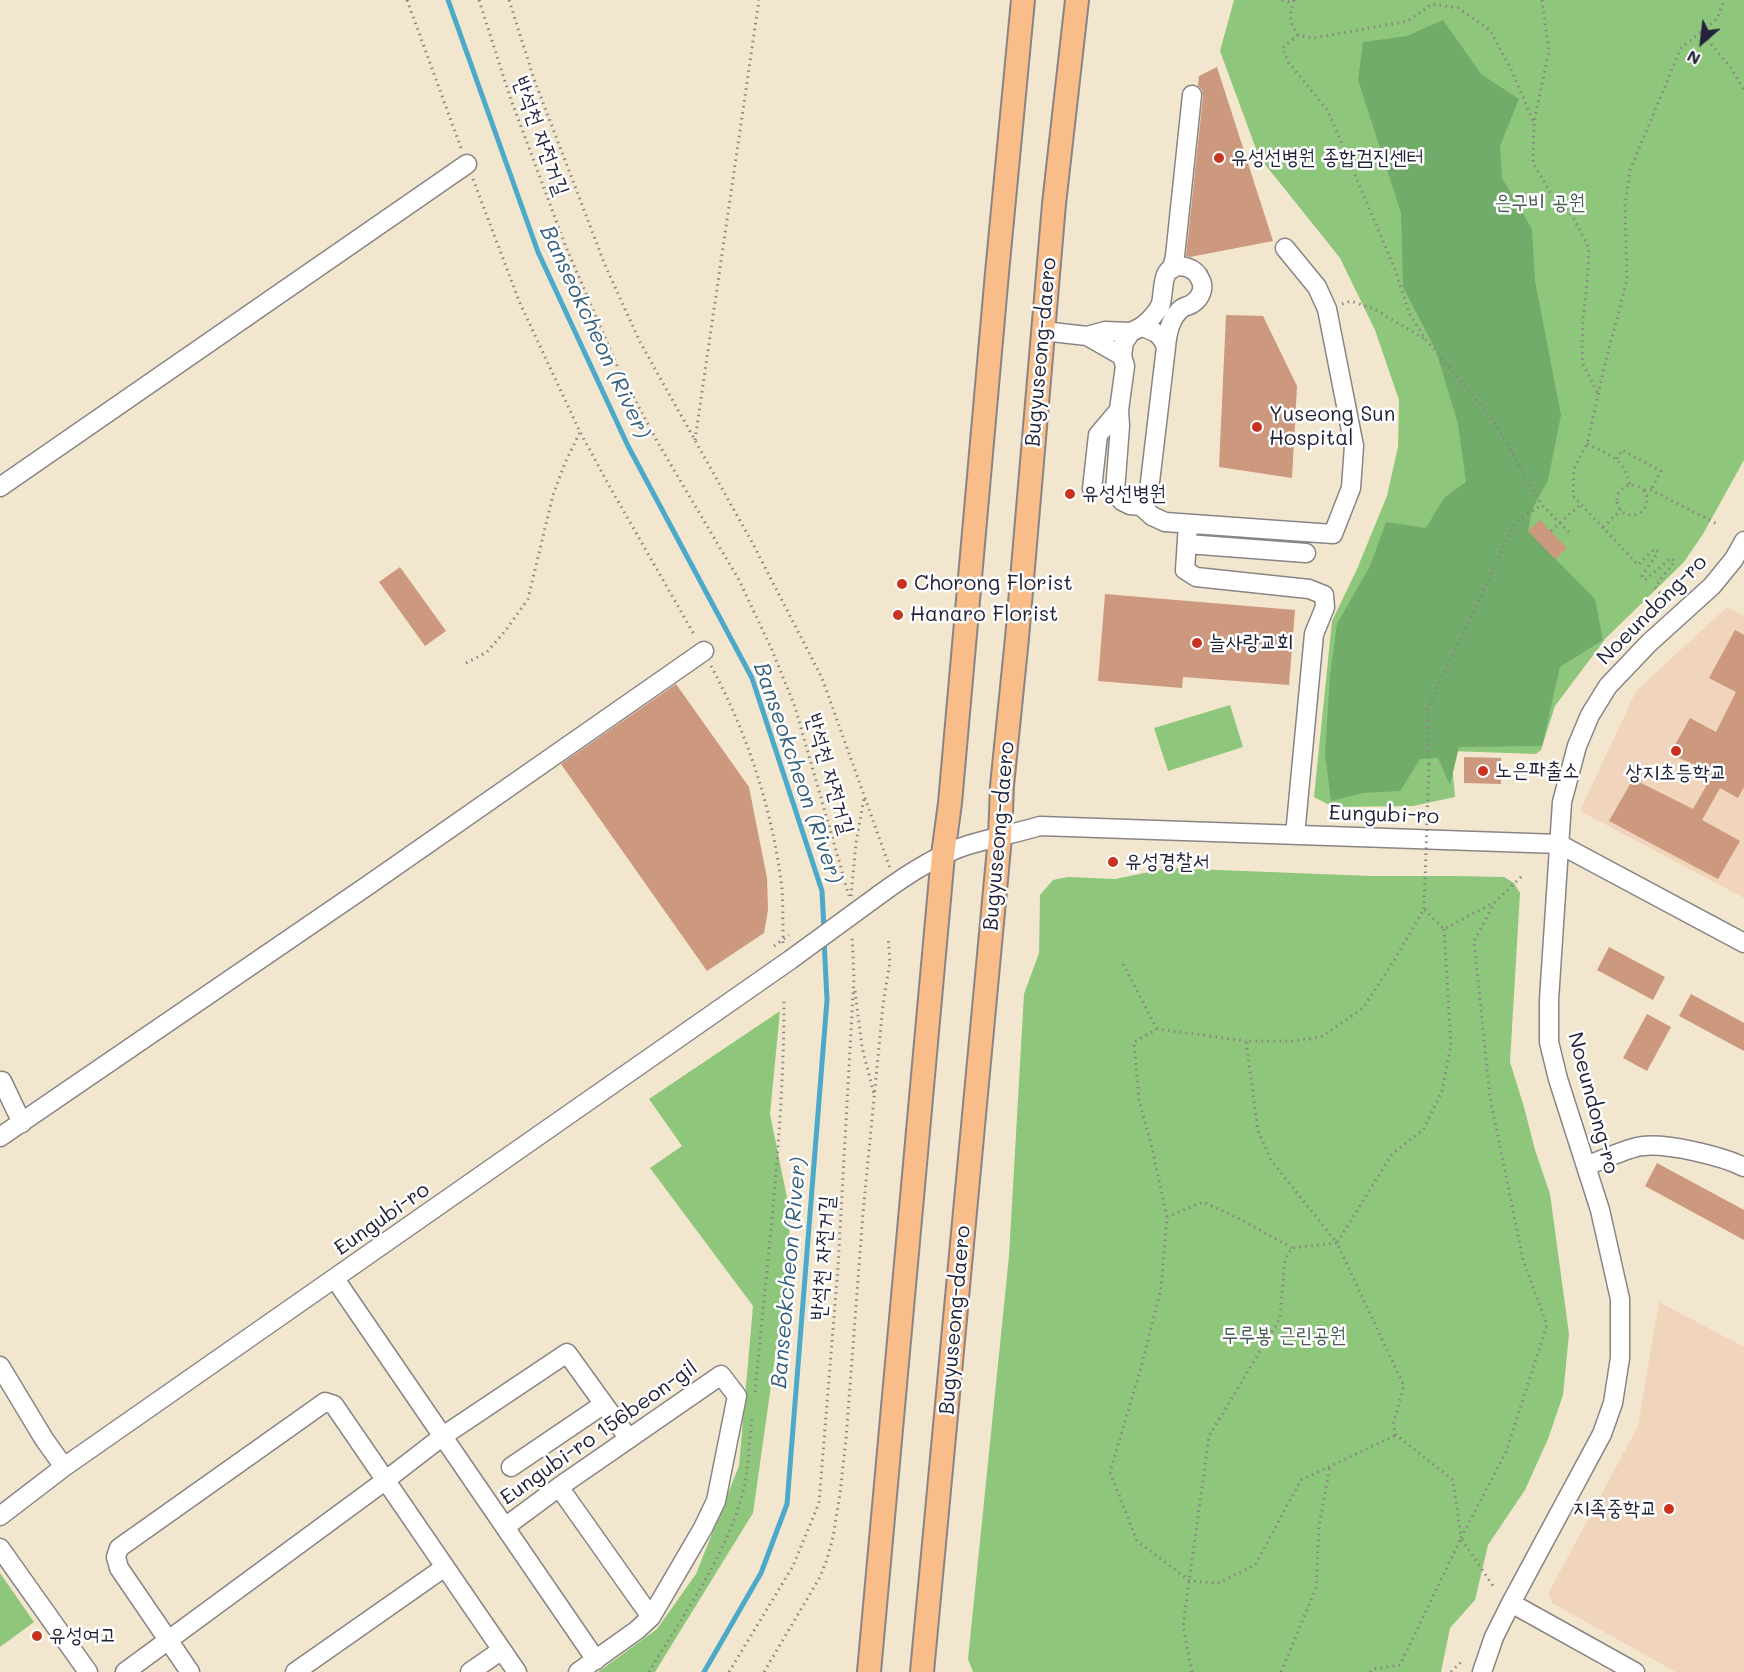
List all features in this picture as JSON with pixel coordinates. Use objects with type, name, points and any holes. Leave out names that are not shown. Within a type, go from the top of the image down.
[{"type":"main road","points":[[869,1672],[1023,0]]},
{"type":"main road","name":"Bugyuseong-daero","points":[[922,1672],[1000,837],[1002,786],[1054,204],[1077,0]]},
{"type":"street","points":[[1145,502],[1130,505],[1122,501],[1115,491],[1119,410],[1125,366],[1122,356],[1124,342],[1159,308],[1163,299],[1164,279],[1177,264],[1191,95]]},
{"type":"street","points":[[0,487],[467,164]]},
{"type":"street","points":[[1177,264],[1196,273],[1200,278],[1202,291],[1194,303],[1180,309],[1167,334],[1145,502],[1152,516],[1165,522],[1333,534],[1351,488],[1354,446],[1327,309],[1317,287],[1285,248]]},
{"type":"street","points":[[1043,331],[1087,336],[1105,331],[1153,330],[1162,336],[1166,347]]},
{"type":"street","points":[[1087,336],[1122,356]]},
{"type":"street","points":[[1092,489],[1098,435],[1119,410]]},
{"type":"street","points":[[1188,524],[1185,570],[1196,578],[1309,589],[1324,595],[1325,607],[1314,634],[1295,835]]},
{"type":"street","name":"Noeundong-ro","points":[[1482,1672],[1494,1637],[1511,1603],[1602,1434],[1613,1403],[1620,1358],[1620,1299],[1600,1210],[1558,1079],[1549,1042],[1549,1000],[1562,802],[1576,746],[1590,714],[1608,686],[1649,643],[1712,586],[1734,559],[1744,541]]},
{"type":"street","points":[[1187,544],[1306,553]]},
{"type":"street","points":[[0,1137],[377,879],[704,651]]},
{"type":"street","name":"Eungubi-ro","points":[[0,1516],[64,1467],[787,962],[886,890],[943,855],[967,845],[1040,826],[1559,844],[1744,943]]},
{"type":"street","points":[[2,1081],[22,1122]]},
{"type":"street","points":[[1586,1166],[1641,1146],[1667,1146],[1719,1158],[1744,1167]]},
{"type":"street","points":[[335,1279],[596,1660]]},
{"type":"street","points":[[125,1672],[386,1480],[442,1436],[567,1353],[629,1439]]},
{"type":"street","points":[[0,1366],[44,1439],[64,1467]]},
{"type":"street","name":"Eungubi-ro 156beon-gil","points":[[505,1527],[721,1375],[737,1396],[716,1501],[651,1617],[637,1630],[578,1672]]},
{"type":"street","points":[[190,1672],[119,1568],[116,1557],[120,1548],[325,1402],[334,1405],[517,1672]]},
{"type":"street","points":[[511,1467],[604,1404]]},
{"type":"street","points":[[559,1487],[651,1617]]},
{"type":"street","points":[[0,1548],[88,1672]]},
{"type":"street","points":[[296,1672],[445,1566]]},
{"type":"street","points":[[1511,1603],[1635,1672]]},
{"type":"street","points":[[470,1672],[502,1650]]},
{"type":"path","points":[[407,0],[519,300],[580,432],[727,695],[766,805],[782,890],[783,939],[787,962]]},
{"type":"path","name":"반석천 자전거길","points":[[478,0],[510,97],[566,247],[618,368],[658,443],[739,580],[772,650],[795,707],[850,900],[864,797]]},
{"type":"path","points":[[509,0],[534,79],[605,265],[640,342],[753,544],[822,678],[889,861],[886,890]]},
{"type":"path","points":[[695,440],[759,0]]},
{"type":"path","points":[[1282,0],[1293,2],[1289,13],[1290,24],[1298,35],[1314,38],[1408,21],[1432,4],[1458,8],[1490,30],[1511,69],[1534,122]]},
{"type":"path","points":[[1542,0],[1549,51],[1534,122],[1533,163],[1550,192],[1574,217],[1589,248],[1582,320],[1582,349],[1583,364],[1598,394]]},
{"type":"path","points":[[1660,593],[1655,587],[1675,561],[1671,558],[1646,580],[1642,576],[1658,552],[1654,549],[1638,565],[1623,552],[1573,496],[1574,468],[1587,444],[1628,280],[1625,205],[1630,170],[1681,48],[1717,19],[1724,0]]},
{"type":"path","points":[[1701,32],[1731,68],[1744,90]]},
{"type":"path","points":[[1298,35],[1282,48],[1289,63],[1328,111],[1396,272],[1410,313],[1426,340],[1494,421],[1542,505],[1569,532]]},
{"type":"path","points":[[1327,309],[1351,301],[1374,309],[1426,340]]},
{"type":"path","points":[[466,663],[487,652],[528,599],[553,495],[580,432]]},
{"type":"path","points":[[1587,444],[1617,459],[1627,471],[1630,485]]},
{"type":"path","points":[[1617,459],[1622,450],[1661,471],[1651,490]]},
{"type":"path","points":[[1630,485],[1644,490],[1647,505],[1642,511],[1635,515],[1621,510],[1617,502],[1618,495],[1623,488],[1630,485]]},
{"type":"path","points":[[1644,490],[1651,490],[1718,524]]},
{"type":"path","points":[[1551,531],[1581,504]]},
{"type":"path","points":[[1396,1435],[1301,1480],[1256,1565],[1218,1583],[1190,1581],[1137,1541],[1110,1472],[1161,1289],[1167,1217],[1151,1143],[1139,1101],[1134,1042],[1157,1029],[1246,1041],[1293,1041],[1321,1036],[1363,1008],[1424,909],[1429,764],[1427,710],[1516,521],[1542,505]]},
{"type":"path","points":[[1603,528],[1621,510]]},
{"type":"path","points":[[1444,929],[1495,902],[1524,874]]},
{"type":"path","points":[[1370,1672],[1373,1669],[1400,1665],[1461,1538],[1506,1452],[1548,1325],[1523,1260],[1490,1096],[1474,941],[1495,902]]},
{"type":"path","points":[[1337,1243],[1392,1154],[1423,1130],[1442,1091],[1451,1045],[1444,929],[1424,909]]},
{"type":"path","name":"반석천 자전거길","points":[[729,1672],[793,1566],[819,1503],[838,1267],[854,977],[852,928]]},
{"type":"path","points":[[774,946],[789,935]]},
{"type":"path","points":[[764,1672],[820,1576],[832,1537],[846,1439],[854,1317],[874,1099],[883,1005],[890,961],[888,938]]},
{"type":"path","points":[[1124,964],[1157,1029]]},
{"type":"path","points":[[854,977],[862,1047],[874,1099]]},
{"type":"path","points":[[754,1398],[771,1226],[780,1103],[784,999]]},
{"type":"path","points":[[1246,1041],[1258,1131],[1271,1160],[1337,1243],[1404,1386],[1393,1424],[1396,1435],[1453,1480],[1461,1538],[1493,1586]]},
{"type":"path","points":[[1167,1217],[1203,1202],[1238,1218],[1292,1248],[1337,1243]]},
{"type":"path","points":[[1192,1672],[1183,1626],[1209,1436],[1280,1318],[1285,1259],[1292,1248]]},
{"type":"path","points":[[649,1672],[720,1555],[733,1526],[744,1486],[753,1409]]},
{"type":"path","points":[[1281,1672],[1316,1588],[1319,1526],[1330,1466]]},
{"type":"path","points":[[1451,1672],[1462,1661]]},
{"type":"shaded area","name":"상지초등학교","points":[[1727,607],[1744,616],[1744,898],[1580,811],[1636,691]]},
{"type":"shaded area","name":"지족중학교","points":[[1659,1302],[1744,1347],[1744,1672],[1676,1672],[1552,1603],[1549,1592],[1638,1426]]},
{"type":"green space","name":"은구비 공원","points":[[1234,0],[1744,0],[1744,460],[1703,534],[1684,562],[1606,638],[1555,706],[1541,750],[1536,754],[1451,751],[1455,797],[1413,806],[1333,807],[1314,797],[1332,621],[1357,569],[1387,496],[1398,447],[1399,400],[1375,330],[1340,258],[1259,157],[1220,51]]},
{"type":"green space","points":[[1443,20],[1481,74],[1519,99],[1500,146],[1502,178],[1532,229],[1535,281],[1561,415],[1548,480],[1532,510],[1528,531],[1595,599],[1603,640],[1560,667],[1542,746],[1459,747],[1450,785],[1438,758],[1420,759],[1400,791],[1363,793],[1331,801],[1325,754],[1330,675],[1337,624],[1370,566],[1386,522],[1426,528],[1444,498],[1466,482],[1458,424],[1436,351],[1403,287],[1401,213],[1358,80],[1363,42],[1407,36]]},
{"type":"green space","points":[[1230,705],[1243,747],[1168,771],[1154,728]]},
{"type":"green space","name":"두루봉 근린공원","points":[[1169,868],[1370,876],[1504,877],[1514,883],[1520,893],[1510,1062],[1550,1194],[1569,1334],[1563,1395],[1548,1439],[1525,1490],[1488,1545],[1475,1600],[1450,1628],[1441,1672],[973,1672],[968,1659],[1009,1256],[1024,994],[1039,953],[1040,895],[1053,880],[1068,877],[1115,879]]},
{"type":"green space","points":[[780,1011],[770,1114],[791,1217],[779,1329],[753,1513],[655,1672],[598,1672],[657,1629],[696,1574],[739,1466],[753,1306],[650,1168],[682,1146],[649,1099]]},
{"type":"green space","points":[[0,1573],[34,1622],[0,1647]]},
{"type":"building","name":"유성선병원 종합검진센터","points":[[1217,67],[1273,241],[1190,257],[1186,256],[1203,96],[1198,86],[1199,76]]},
{"type":"building","name":"Yuseong Sun Hospital","points":[[1226,315],[1263,316],[1297,386],[1292,478],[1219,467]]},
{"type":"building","points":[[1540,520],[1567,548],[1555,559],[1528,531]]},
{"type":"building","points":[[400,567],[446,631],[425,646],[379,582]]},
{"type":"building","name":"늘사랑교회","points":[[1105,594],[1295,610],[1289,685],[1183,677],[1182,688],[1098,681]]},
{"type":"building","points":[[1735,630],[1744,635],[1744,787],[1738,798],[1720,788],[1702,820],[1740,841],[1718,879],[1609,821],[1633,779],[1693,809],[1709,781],[1693,773],[1697,766],[1670,754],[1690,718],[1716,732],[1736,692],[1709,678]]},
{"type":"building","points":[[676,684],[749,787],[767,878],[768,910],[764,933],[707,971],[561,764]]},
{"type":"building","name":"노은파출소","points":[[1464,757],[1501,758],[1501,784],[1464,783]]},
{"type":"building","points":[[1609,947],[1665,977],[1653,1000],[1597,970]]},
{"type":"building","points":[[1691,994],[1744,1023],[1744,1051],[1679,1016]]},
{"type":"building","points":[[1647,1014],[1671,1027],[1647,1071],[1623,1058]]},
{"type":"building","points":[[1657,1163],[1744,1210],[1744,1240],[1645,1186]]},
{"type":"waterway","name":"Banseokcheon (River)","points":[[448,0],[538,252],[628,446],[752,678],[822,891],[824,930]]},
{"type":"waterway","name":"Banseokcheon (River)","points":[[704,1672],[761,1573],[787,1504],[827,1000],[824,939]]},
{"type":"place","name":"유성선병원 종합검진센터","points":[[1219,158]]},
{"type":"place","name":"Yuseong Sun Hospital","points":[[1257,427]]},
{"type":"place","name":"유성선병원","points":[[1070,494]]},
{"type":"place","name":"Chorong Florist","points":[[902,584]]},
{"type":"place","name":"Hanaro Florist","points":[[898,615]]},
{"type":"place","name":"늘사랑교회","points":[[1197,643]]},
{"type":"place","name":"상지초등학교","points":[[1676,751]]},
{"type":"place","name":"노은파출소","points":[[1483,771]]},
{"type":"place","name":"유성경찰서","points":[[1113,862]]},
{"type":"place","name":"지족중학교","points":[[1669,1509]]},
{"type":"place","name":"유성여고","points":[[37,1636]]}]
